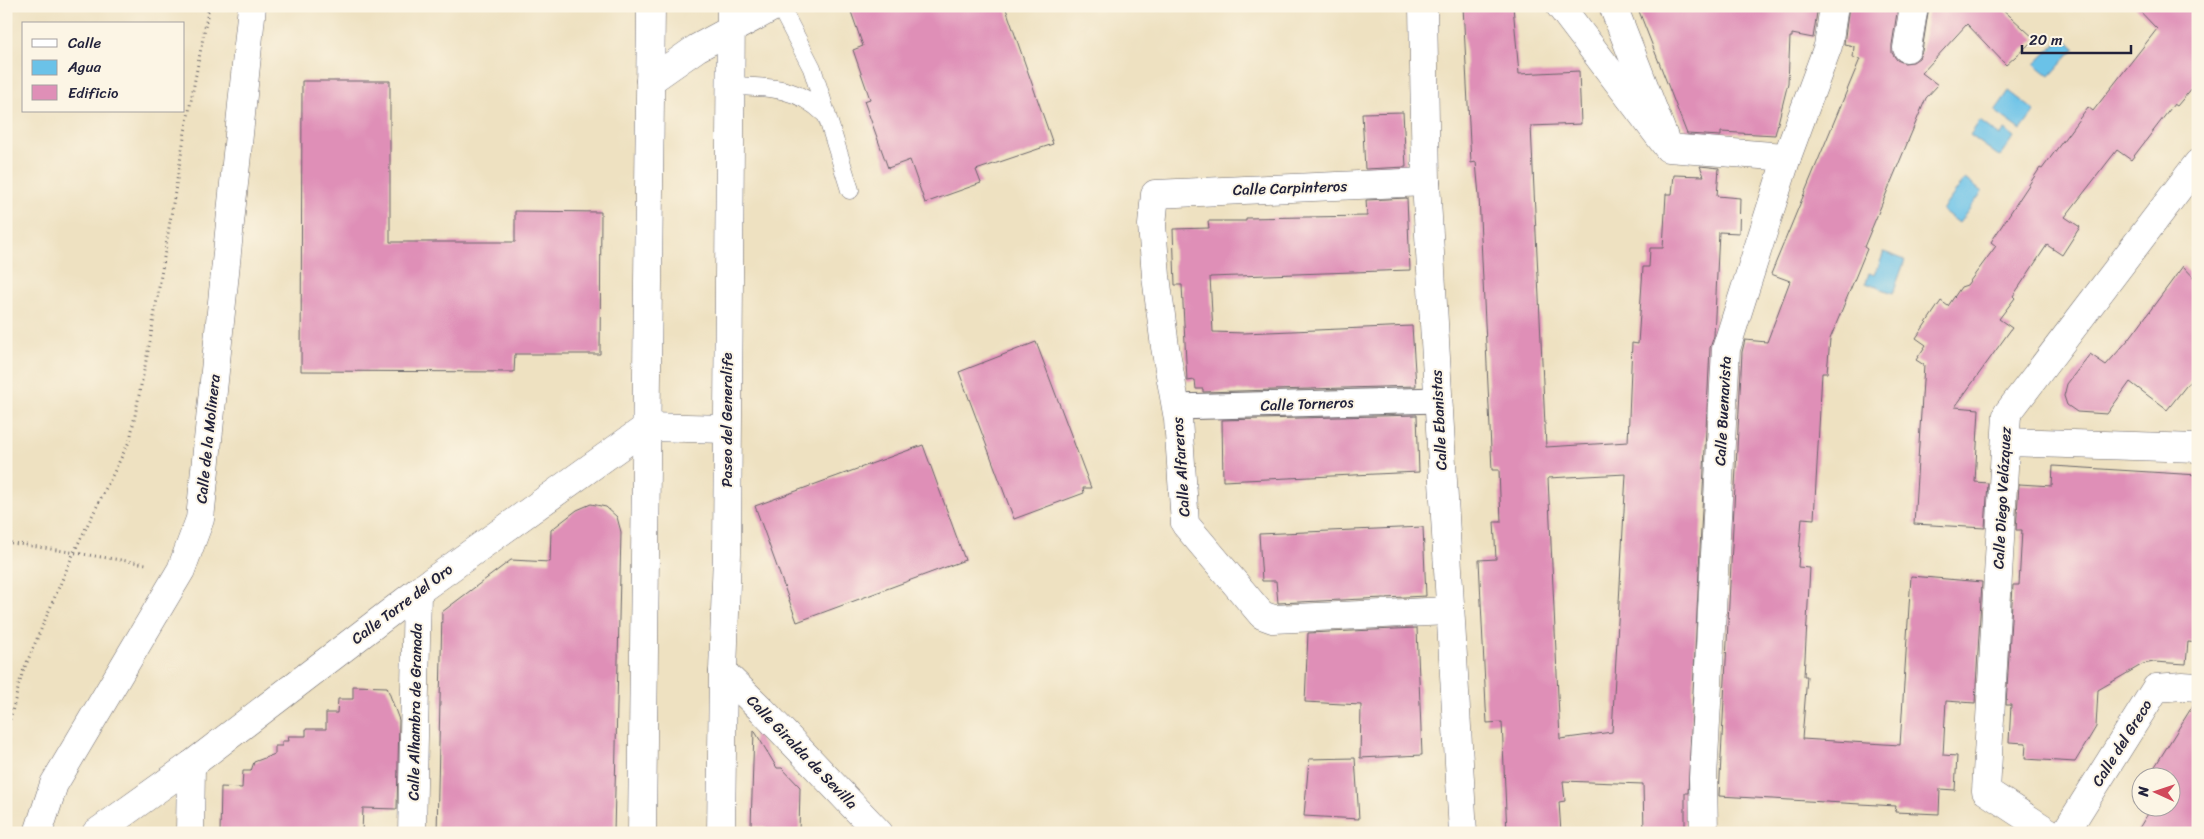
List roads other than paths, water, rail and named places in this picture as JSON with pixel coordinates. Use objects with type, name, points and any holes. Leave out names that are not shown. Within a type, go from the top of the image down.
[{"type":"street","name":"Calle de la Molinera","points":[[38,833],[54,784],[181,570],[200,519],[252,6]]},
{"type":"street","points":[[642,833],[651,6]]},
{"type":"street","points":[[650,81],[697,48],[731,18],[775,6]]},
{"type":"street","name":"Calle Ebanistas","points":[[1423,6],[1426,182],[1463,833]]},
{"type":"street","points":[[1560,6],[1668,148],[1787,157]]},
{"type":"street","points":[[1612,6],[1668,148]]},
{"type":"street","name":"Calle Buenavista","points":[[1704,833],[1703,778],[1726,349],[1787,157],[1828,46],[1834,6]]},
{"type":"street","points":[[1907,48],[1914,6]]},
{"type":"street","name":"Paseo del Generalife","points":[[721,833],[727,553],[731,18]]},
{"type":"street","name":"Calle Diego Velázquez","points":[[2050,833],[1986,791],[2006,414],[2198,163]]},
{"type":"street","name":"Calle Carpinteros","points":[[1154,194],[1426,182]]},
{"type":"street","name":"Calle Alfareros","points":[[1154,194],[1152,225],[1156,276],[1176,408],[1185,524],[1262,615],[1273,619],[1450,611]]},
{"type":"street","name":"Calle Torneros","points":[[1176,408],[1438,400]]},
{"type":"street","points":[[647,427],[727,429]]},
{"type":"street","name":"Calle Torre del Oro","points":[[96,833],[191,765],[417,592],[647,427]]},
{"type":"street","points":[[2006,442],[2198,448]]},
{"type":"street","name":"Calle Alhambra de Granada","points":[[412,833],[417,592]]},
{"type":"street","name":"Calle Giralda de Sevilla","points":[[723,672],[762,710],[879,833]]},
{"type":"street","name":"Calle del Greco","points":[[2065,833],[2156,688],[2198,687]]},
{"type":"street","points":[[190,833],[191,765]]},
{"type":"lane","points":[[780,6],[812,68],[850,190]]},
{"type":"lane","points":[[730,86],[766,87],[794,92],[814,103],[825,114]]},
{"type":"water","points":[[2063,37],[2075,48],[2050,76],[2035,64]]},
{"type":"water","points":[[2009,91],[2035,111],[2021,130],[1995,111]]},
{"type":"water","points":[[1980,121],[2000,136],[2005,130],[2014,137],[2000,157],[1970,135]]},
{"type":"water","points":[[1965,179],[1982,192],[1959,223],[1942,210]]},
{"type":"water","points":[[1884,252],[1905,260],[1893,293],[1866,283],[1869,273],[1875,275]]}]
